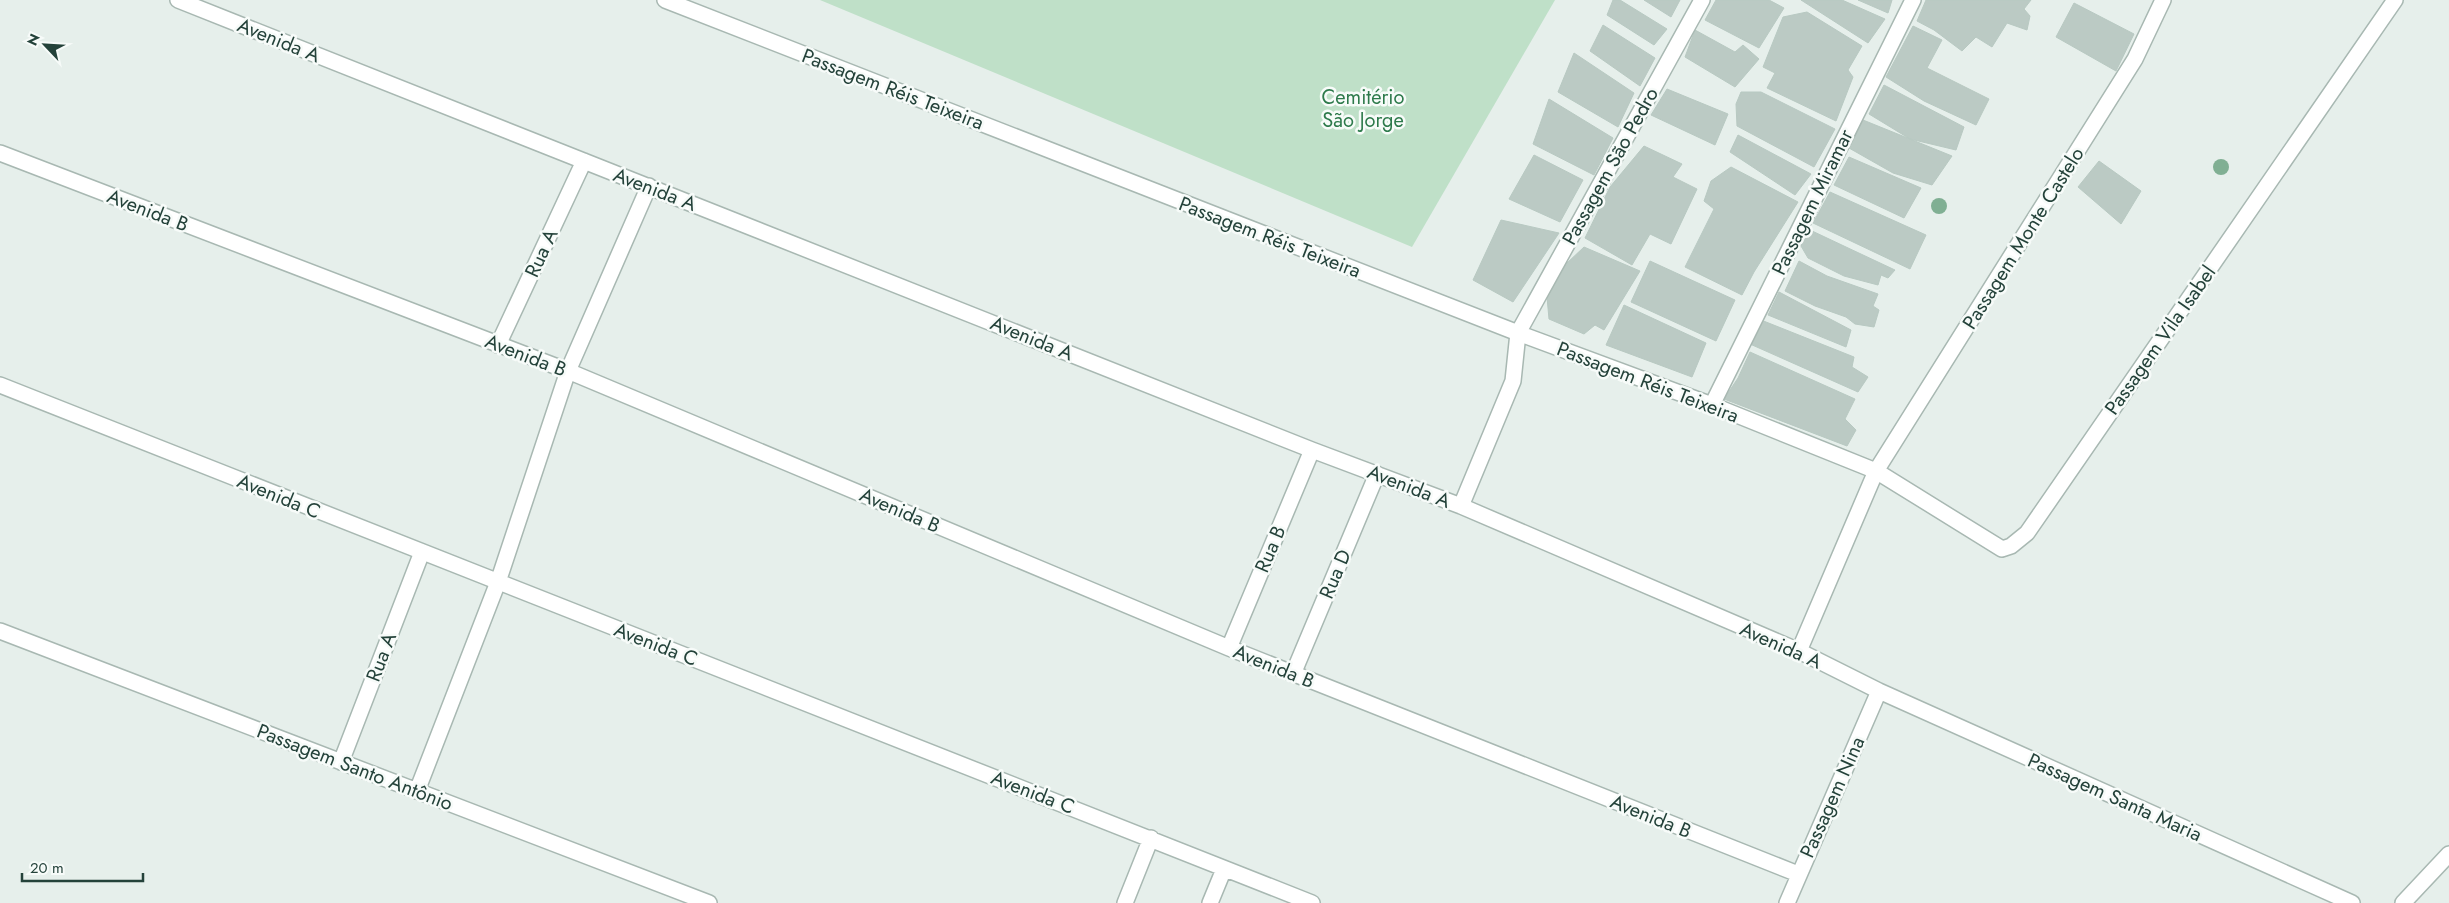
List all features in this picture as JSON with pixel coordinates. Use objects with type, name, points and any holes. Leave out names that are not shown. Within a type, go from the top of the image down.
[{"type":"street","name":"Avenida A","points":[[178,0],[1312,450],[1461,506],[1799,651],[1879,691]]},
{"type":"street","name":"Passagem Réis Teixeira","points":[[665,0],[1518,333],[1712,405],[1876,471]]},
{"type":"street","name":"Passagem São Pedro","points":[[1518,333],[1702,0]]},
{"type":"street","name":"Passagem Miramar","points":[[1712,405],[1913,0]]},
{"type":"street","name":"Passagem Monte Castelo","points":[[1799,651],[1876,471],[2135,60],[2163,0]]},
{"type":"street","name":"Passagem Vila Isabel","points":[[1876,471],[2002,549],[2011,546],[2027,533],[2395,0]]},
{"type":"street","name":"Avenida B","points":[[0,153],[568,371],[1229,648],[1798,874]]},
{"type":"street","name":"Rua A","points":[[498,344],[584,161]]},
{"type":"street","points":[[417,791],[498,582],[568,371],[649,186]]},
{"type":"street","points":[[1461,506],[1513,381],[1518,333]]},
{"type":"street","name":"Avenida C","points":[[0,385],[1312,903]]},
{"type":"street","name":"Rua B","points":[[1229,648],[1312,450]]},
{"type":"street","name":"Rua D","points":[[1294,674],[1377,474]]},
{"type":"street","name":"Rua A","points":[[341,762],[422,552]]},
{"type":"street","name":"Passagem Santo Antônio","points":[[0,631],[709,903]]},
{"type":"street","name":"Passagem Nina","points":[[1787,903],[1879,691]]},
{"type":"street","name":"Passagem Santa Maria","points":[[1879,691],[2352,903]]},
{"type":"street","points":[[1125,903],[1151,838]]},
{"type":"street","points":[[2404,903],[2449,854]]},
{"type":"street","points":[[1210,903],[1224,869]]},
{"type":"green space","name":"Cemitério São Jorge","points":[[820,0],[1555,0],[1412,247]]},
{"type":"building","points":[[1613,0],[1620,0],[1667,29],[1654,45],[1607,15]]},
{"type":"building","points":[[1644,0],[1680,0],[1671,17]]},
{"type":"building","points":[[1716,0],[1769,0],[1784,8],[1759,48],[1705,20]]},
{"type":"building","points":[[1801,0],[1842,0],[1885,19],[1868,43]]},
{"type":"building","points":[[1858,0],[1892,0],[1888,13]]},
{"type":"building","points":[[1926,0],[2031,0],[2024,9],[2030,16],[2027,30],[2007,23],[1992,47],[1976,37],[1962,51],[1934,30],[1917,21]]},
{"type":"building","points":[[2074,3],[2134,34],[2116,71],[2056,37]]},
{"type":"building","points":[[1807,12],[1862,46],[1848,70],[1853,77],[1836,121],[1767,88],[1775,73],[1763,67],[1783,17]]},
{"type":"building","points":[[1603,25],[1655,58],[1640,86],[1590,51]]},
{"type":"building","points":[[1913,26],[1942,40],[1927,68],[1989,99],[1976,125],[1924,101],[1886,77]]},
{"type":"building","points":[[1695,30],[1735,52],[1743,45],[1759,59],[1735,87],[1685,57]]},
{"type":"building","points":[[1574,53],[1634,93],[1618,127],[1558,92]]},
{"type":"building","points":[[1884,85],[1964,127],[1956,150],[1910,139],[1869,114]]},
{"type":"building","points":[[1667,89],[1728,114],[1715,145],[1651,115]]},
{"type":"building","points":[[1741,92],[1761,92],[1835,129],[1814,167],[1737,126],[1736,104]]},
{"type":"building","points":[[1549,99],[1613,138],[1594,175],[1533,144]]},
{"type":"building","points":[[1863,120],[1952,156],[1932,185],[1893,173],[1849,148]]},
{"type":"building","points":[[1738,135],[1811,174],[1795,195],[1730,152]]},
{"type":"building","points":[[1644,146],[1682,164],[1673,177],[1697,189],[1671,244],[1650,234],[1632,265],[1585,238],[1610,187]]},
{"type":"building","points":[[1534,155],[1583,180],[1560,222],[1509,199]]},
{"type":"building","points":[[1849,157],[1921,188],[1904,218],[1834,185]]},
{"type":"building","points":[[2099,161],[2141,191],[2121,224],[2078,187]]},
{"type":"building","points":[[1731,167],[1798,202],[1754,272],[1742,295],[1685,267],[1714,209],[1704,201],[1711,181]]},
{"type":"building","points":[[1830,192],[1926,235],[1910,269],[1813,223]]},
{"type":"building","points":[[1501,220],[1559,233],[1513,302],[1473,280]]},
{"type":"building","points":[[1810,230],[1895,270],[1888,278],[1881,275],[1878,285],[1844,276],[1808,258],[1801,246]]},
{"type":"building","points":[[1584,247],[1640,271],[1604,330],[1595,325],[1584,334],[1549,319],[1547,297],[1567,263]]},
{"type":"building","points":[[1650,261],[1735,300],[1716,341],[1631,302]]},
{"type":"building","points":[[1799,261],[1827,276],[1878,294],[1873,306],[1879,310],[1874,327],[1855,324],[1846,317],[1815,306],[1785,291]]},
{"type":"building","points":[[1779,292],[1851,330],[1846,347],[1768,315]]},
{"type":"building","points":[[1624,305],[1706,343],[1692,377],[1606,345]]},
{"type":"building","points":[[1761,320],[1854,357],[1852,367],[1868,377],[1858,392],[1750,344]]},
{"type":"building","points":[[1750,352],[1855,399],[1845,419],[1856,430],[1847,446],[1724,399],[1738,378]]}]
